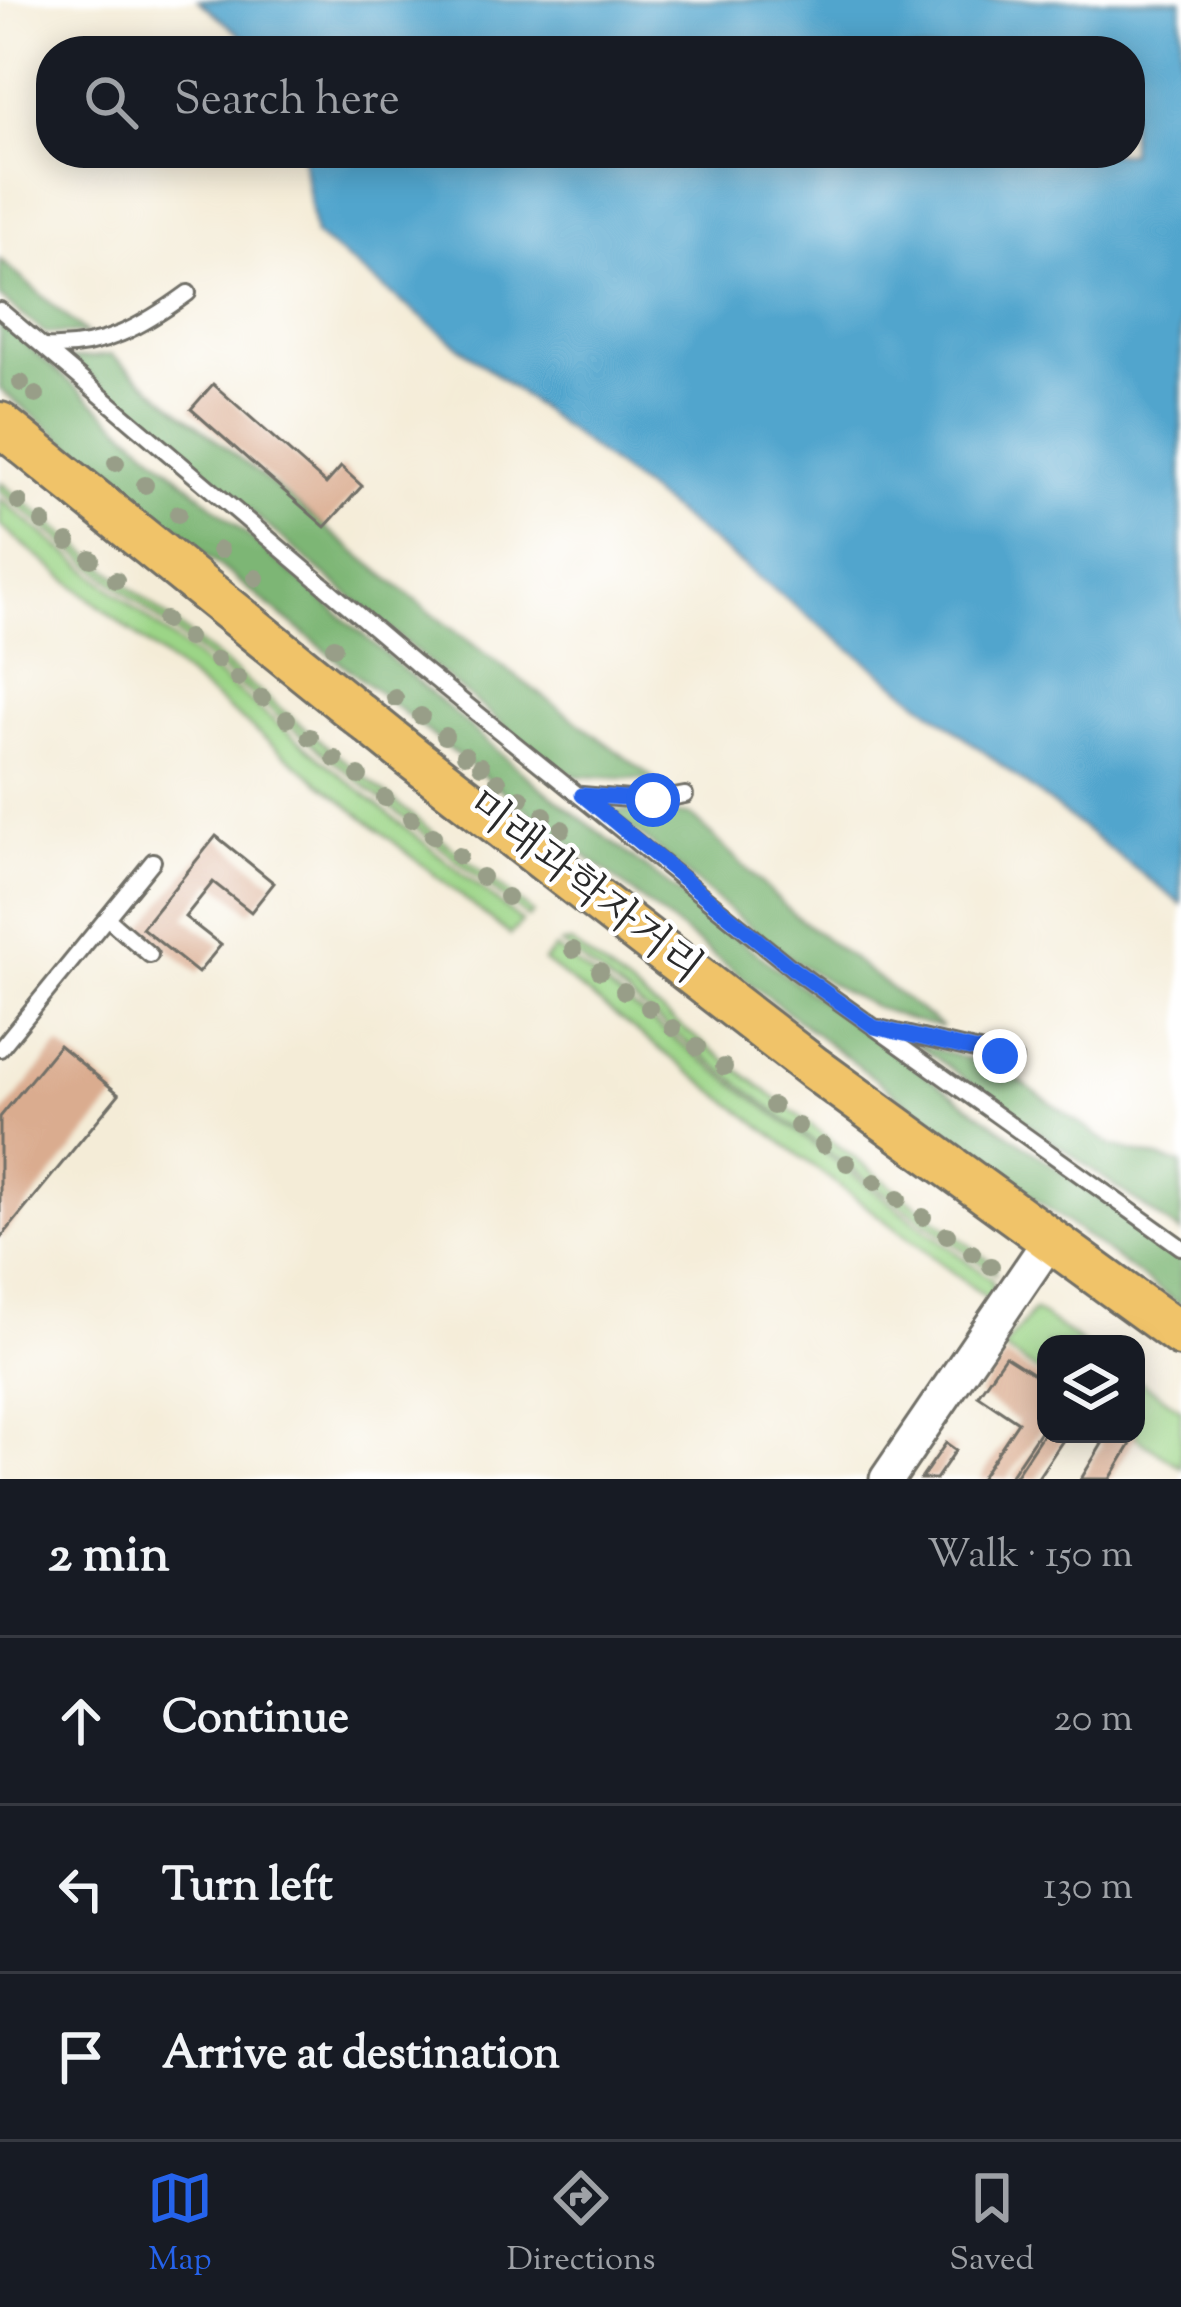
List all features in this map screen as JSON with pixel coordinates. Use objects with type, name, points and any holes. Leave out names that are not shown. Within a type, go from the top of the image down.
[{"type":"main road","name":"미래과학자거리","points":[[0,424],[413,758],[814,1068],[1181,1335]]},
{"type":"street","points":[[887,1479],[1050,1240]]},
{"type":"lane","points":[[45,347],[95,345],[145,325],[188,293]]},
{"type":"lane","points":[[0,310],[415,664],[793,969],[1181,1247]]},
{"type":"lane","points":[[582,795],[653,800],[685,795]]},
{"type":"lane","points":[[0,1048],[153,861]]},
{"type":"lane","points":[[106,918],[150,955]]},
{"type":"lane","points":[[874,1027],[1014,1059]]},
{"type":"green space","points":[[0,260],[87,334],[45,333],[0,297]]},
{"type":"green space","points":[[0,322],[535,783],[789,978],[1181,1256],[1181,1306],[585,855],[0,389]]},
{"type":"green space","points":[[111,355],[436,617],[656,780],[575,776],[537,754],[70,359]]},
{"type":"green space","points":[[0,482],[533,913],[528,918],[0,491]]},
{"type":"green space","points":[[0,499],[522,922],[510,935],[66,579],[0,525]]},
{"type":"green space","points":[[609,810],[691,815],[793,914],[942,1027],[896,1015],[808,969]]},
{"type":"green space","points":[[571,943],[994,1264],[996,1274],[796,1128],[561,944]]},
{"type":"green space","points":[[555,948],[992,1280],[993,1303],[544,961]]},
{"type":"green space","points":[[915,1043],[1004,1070],[1112,1146],[1181,1164],[1181,1233]]},
{"type":"green space","points":[[1034,1310],[1071,1335],[1037,1335],[1037,1371],[1003,1349]]},
{"type":"green space","points":[[1145,1385],[1181,1409],[1181,1467],[1145,1443]]},
{"type":"water","points":[[198,0],[1181,0],[1181,904],[315,235],[304,168],[1145,168],[1145,36],[242,36]]},
{"type":"building","points":[[213,384],[326,484],[341,467],[362,486],[325,527],[191,409]]},
{"type":"building","points":[[216,836],[274,883],[251,912],[213,882],[185,917],[221,945],[198,973],[142,928]]},
{"type":"building","points":[[59,1045],[119,1094],[0,1239],[0,1117]]},
{"type":"building","points":[[1005,1356],[1037,1376],[1037,1436],[1008,1479],[980,1479],[1018,1422],[978,1395]]},
{"type":"building","points":[[946,1443],[956,1450],[936,1479],[921,1479]]},
{"type":"building","points":[[1037,1443],[1061,1443],[1037,1479],[1013,1479]]},
{"type":"building","points":[[1132,1443],[1110,1479],[1081,1479],[1102,1444]]},
{"type":"route","points":[[653,800],[582,795],[793,969],[874,1027],[1000,1056]]}]
